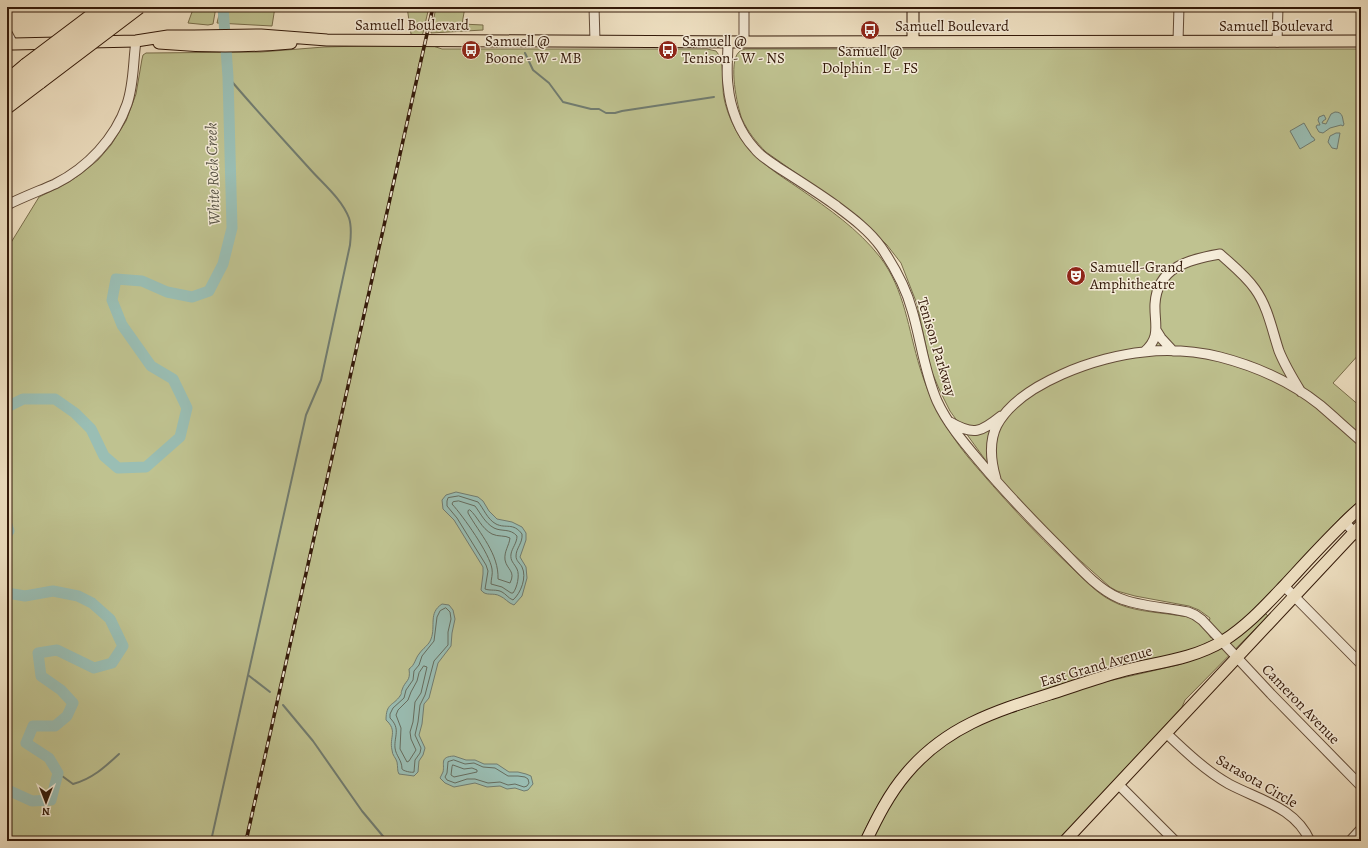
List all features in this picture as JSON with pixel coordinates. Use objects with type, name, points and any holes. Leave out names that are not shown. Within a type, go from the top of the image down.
[{"type":"highway","points":[[7,107],[33,73],[104,7]]},
{"type":"highway","points":[[7,93],[119,7]]},
{"type":"highway","points":[[7,81],[33,73],[139,7]]},
{"type":"main road","points":[[913,7],[913,41]]},
{"type":"main road","name":"Samuell Boulevard","points":[[9,45],[136,41],[168,36],[193,41],[1361,41]]},
{"type":"main road","name":"East Grand Avenue","points":[[866,841],[891,794],[906,774],[940,742],[964,726],[1004,709],[1119,672],[1177,660],[1192,655],[1222,641],[1261,610],[1344,522],[1361,507]]},
{"type":"main road","points":[[1065,841],[1295,596],[1359,532]]},
{"type":"street","points":[[594,7],[595,41]]},
{"type":"street","points":[[744,7],[744,42]]},
{"type":"street","points":[[1178,41],[1179,7]]},
{"type":"street","points":[[1277,42],[1278,7]]},
{"type":"street","points":[[7,33],[9,45]]},
{"type":"street","points":[[7,205],[56,184],[69,176],[89,161],[105,144],[114,131],[127,104],[131,90],[136,41]]},
{"type":"street","name":"Tenison Parkway","points":[[728,42],[728,83],[730,98],[734,113],[742,131],[755,149],[766,159],[844,211],[865,229],[880,245],[893,267],[909,300],[923,357],[938,401],[949,422],[968,447],[1020,508],[1097,584],[1119,598],[1132,602],[1180,610],[1196,615],[1238,658]]},
{"type":"street","points":[[1144,352],[1151,346],[1154,339],[1156,330],[1156,294],[1160,284],[1174,268],[1190,260],[1220,254],[1237,268],[1255,290],[1269,317],[1279,351],[1302,393]]},
{"type":"street","points":[[1156,330],[1173,351]]},
{"type":"street","points":[[949,422],[964,429],[979,430],[986,428],[1009,408],[1033,391],[1074,369],[1100,360],[1144,352],[1173,351],[1206,354],[1220,357],[1273,376],[1320,405],[1361,441]]},
{"type":"street","points":[[1273,376],[1280,373],[1285,364]]},
{"type":"street","points":[[997,482],[992,463],[992,444],[997,425],[1009,408]]},
{"type":"street","points":[[1344,522],[1359,532]]},
{"type":"street","points":[[1284,586],[1361,664]]},
{"type":"street","name":"Cameron Avenue","points":[[1238,658],[1361,786]]},
{"type":"street","name":"Sarasota Circle","points":[[1167,734],[1217,776],[1286,812],[1302,827],[1310,841]]},
{"type":"street","points":[[1119,785],[1175,841]]},
{"type":"street","points":[[1350,841],[1361,829]]},
{"type":"green space","points":[[196,7],[216,7],[213,24],[188,23],[192,12]]},
{"type":"green space","points":[[221,7],[275,7],[272,26],[217,23]]},
{"type":"green space","points":[[407,7],[429,7],[422,37],[411,34]]},
{"type":"green space","points":[[436,7],[465,7],[462,24],[483,25],[483,30],[431,33]]},
{"type":"green space","points":[[433,46],[442,49],[707,49],[716,51],[721,61],[723,73],[723,92],[727,109],[735,129],[747,147],[760,161],[822,204],[853,228],[880,257],[895,283],[900,296],[920,368],[934,404],[946,426],[968,457],[1005,500],[1057,554],[1095,590],[1112,601],[1127,607],[1143,611],[1191,618],[1204,628],[1211,638],[1220,633],[1209,622],[1210,618],[1199,610],[1189,606],[1135,596],[1117,591],[1110,587],[1073,554],[1002,483],[950,411],[940,391],[931,370],[917,304],[901,263],[887,245],[860,218],[766,152],[756,141],[742,119],[738,104],[734,84],[734,65],[736,57],[739,52],[744,49],[1361,49],[1361,352],[1333,383],[1361,407],[1361,499],[1343,515],[1258,606],[1268,616],[1185,700],[1182,707],[1058,841],[870,841],[902,784],[936,750],[980,723],[1100,683],[1178,665],[1198,658],[1217,649],[1211,641],[1196,649],[976,716],[951,728],[919,753],[895,779],[876,808],[860,841],[7,841],[7,249],[39,197],[69,182],[82,173],[98,160],[111,145],[126,121],[136,94],[143,55],[146,53],[261,52],[324,47]]},
{"type":"water","points":[[1335,112],[1341,114],[1344,124],[1343,126],[1341,125],[1330,128],[1323,133],[1319,132],[1316,127],[1317,125],[1320,125],[1318,120],[1319,117],[1324,115],[1326,119],[1322,123],[1326,124],[1331,114]]},
{"type":"water","points":[[1304,123],[1315,140],[1300,149],[1290,131]]},
{"type":"water","points":[[1340,133],[1337,149],[1332,148],[1328,142],[1330,136]]},
{"type":"water","points":[[456,492],[478,497],[497,519],[512,522],[522,527],[526,533],[526,540],[520,557],[526,567],[527,578],[522,596],[514,605],[500,596],[495,594],[487,594],[481,590],[483,567],[454,520],[443,509],[442,500],[446,495]]},
{"type":"water","points":[[442,604],[449,605],[453,610],[455,619],[451,646],[438,663],[429,698],[424,704],[422,724],[419,735],[425,748],[419,761],[418,772],[414,776],[399,774],[397,762],[392,752],[392,728],[386,720],[387,710],[390,705],[400,696],[409,676],[409,669],[413,666],[418,656],[430,641],[435,611]]},
{"type":"water","points":[[454,756],[466,760],[475,760],[484,764],[497,764],[509,772],[526,774],[531,776],[533,784],[528,790],[524,791],[515,788],[507,789],[500,786],[487,787],[475,783],[454,787],[445,783],[440,778],[443,772],[444,759]]},
{"type":"waterway","name":"White Rock Creek","points":[[7,407],[23,399],[55,399],[75,413],[91,429],[104,456],[118,468],[146,467],[180,437],[187,408],[173,379],[151,366],[122,325],[112,300],[116,279],[142,281],[167,292],[192,297],[209,291],[223,264],[232,228],[228,77],[223,7]]},
{"type":"waterway","points":[[525,53],[533,70],[549,83],[563,102],[591,109],[599,109],[606,113],[615,113],[714,97]]},
{"type":"waterway","points":[[211,841],[306,415],[321,380],[350,245],[351,232],[349,218],[337,198],[228,77]]},
{"type":"waterway","name":"White Rock Creek","points":[[7,525],[9,531],[7,533]]},
{"type":"waterway","name":"White Rock Creek","points":[[7,593],[25,596],[53,591],[78,596],[92,603],[110,619],[123,646],[112,663],[94,668],[57,650],[38,653],[41,676],[61,690],[73,703],[67,716],[55,726],[33,726],[26,743],[49,758],[58,773],[51,800],[32,801],[7,791]]},
{"type":"waterway","points":[[248,675],[270,692]]},
{"type":"waterway","points":[[283,705],[313,741],[362,811],[387,841]]},
{"type":"waterway","points":[[58,773],[73,784],[80,782],[92,776],[119,754]]},
{"type":"railway","points":[[246,841],[433,7]]},
{"type":"place","name":"Samuell @ Dolphin - E - FS","points":[[870,30]]},
{"type":"place","name":"Samuell @ Boone - W - MB","points":[[471,50]]},
{"type":"place","name":"Samuell @ Tenison - W - NS","points":[[668,50]]},
{"type":"place","name":"Samuell-Grand Amphitheatre","points":[[1076,276]]}]
